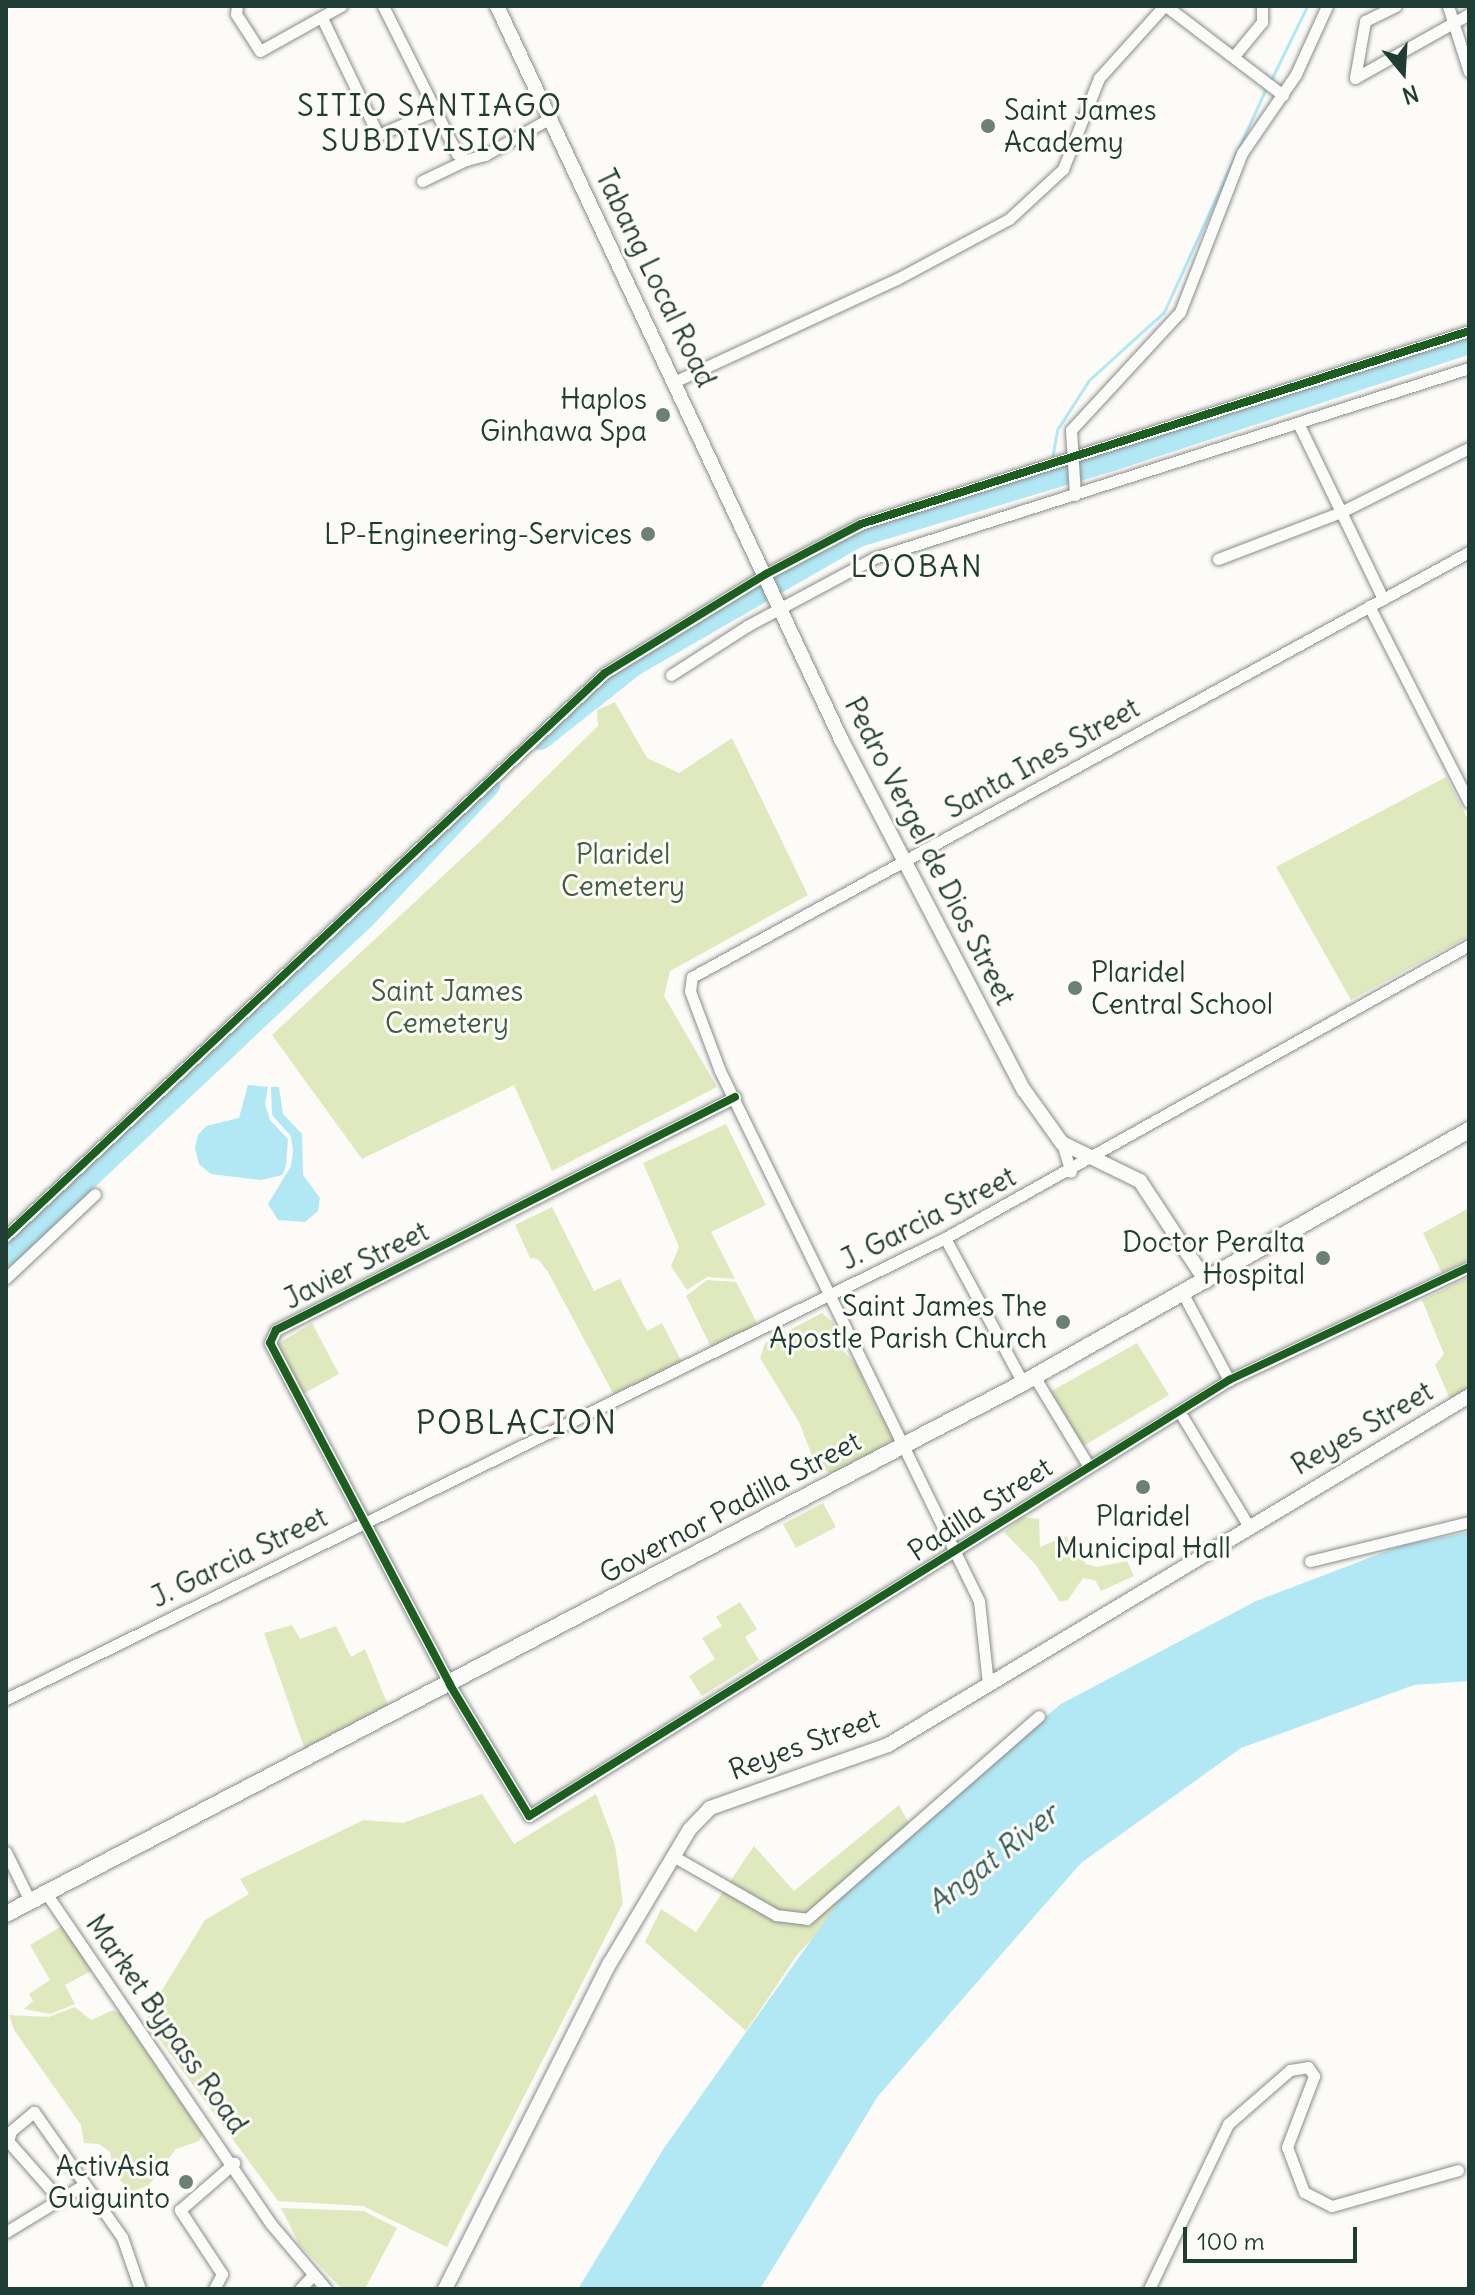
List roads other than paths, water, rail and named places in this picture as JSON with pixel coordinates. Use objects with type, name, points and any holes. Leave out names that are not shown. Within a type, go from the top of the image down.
[{"type":"main road","name":"Governor Padilla Street","points":[[6,1914],[450,1685],[1028,1380],[1469,1130]]},
{"type":"street","points":[[237,6],[236,14],[260,51],[341,6]]},
{"type":"street","points":[[383,6],[436,110],[466,160]]},
{"type":"street","name":"Tabang Local Road","points":[[497,6],[767,575]]},
{"type":"street","points":[[676,381],[897,279],[1009,219],[1063,169],[1099,78],[1165,6],[1279,93]]},
{"type":"street","points":[[1234,56],[1262,22],[1262,6]]},
{"type":"street","points":[[1076,493],[1066,465],[1071,430],[1079,416],[1180,312],[1242,153],[1327,6]]},
{"type":"street","points":[[1396,6],[1362,17],[1355,78],[1451,27],[1469,14]]},
{"type":"street","points":[[1448,6],[1451,27],[1469,72]]},
{"type":"street","points":[[322,18],[378,135],[436,110]]},
{"type":"street","points":[[422,181],[466,160],[485,155],[550,118]]},
{"type":"street","points":[[6,1236],[587,687],[767,575],[861,524],[1045,468],[1066,465],[1469,331]]},
{"type":"street","points":[[671,675],[779,601],[874,558],[1299,425],[1469,368]]},
{"type":"street","points":[[1299,425],[1383,599]]},
{"type":"street","points":[[1218,559],[1341,512],[1469,448]]},
{"type":"street","name":"Santa Ines Street","points":[[988,1684],[979,1601],[907,1444],[826,1296],[695,1004],[692,977],[1469,552]]},
{"type":"street","name":"Pedro Vergel de Dios Street","points":[[767,575],[901,862],[1024,1090],[1062,1143],[1071,1172]]},
{"type":"street","points":[[1369,606],[1469,802]]},
{"type":"street","name":"J. Garcia Street","points":[[6,1699],[945,1238],[1071,1172],[1469,945]]},
{"type":"street","name":"Javier Street","points":[[529,1816],[450,1685],[362,1524],[270,1343],[276,1330],[735,1097]]},
{"type":"street","name":"Pedro Vergel de Dios Street","points":[[1062,1143],[1140,1181],[1206,1281]]},
{"type":"street","points":[[6,1278],[95,1194]]},
{"type":"street","points":[[945,1238],[1028,1380],[1088,1465]]},
{"type":"street","name":"Padilla Street","points":[[529,1816],[1229,1380],[1469,1267]]},
{"type":"street","points":[[1183,1294],[1229,1380]]},
{"type":"street","name":"Reyes Street","points":[[445,2289],[610,1963],[673,1856],[710,1808],[730,1797],[864,1755],[1149,1593],[1248,1525],[1469,1396]]},
{"type":"street","points":[[1179,1411],[1248,1525]]},
{"type":"street","points":[[1310,1561],[1469,1522]]},
{"type":"street","points":[[673,1856],[776,1915],[807,1919],[1039,1716]]},
{"type":"street","points":[[6,1852],[30,1901]]},
{"type":"street","name":"Market Bypass Road","points":[[46,1893],[234,2163],[180,2210],[222,2274],[214,2289]]},
{"type":"street","points":[[1149,2289],[1228,2124],[1290,2070],[1308,2067],[1314,2076],[1287,2147],[1304,2192],[1332,2206],[1458,2170]]},
{"type":"street","points":[[60,2200],[8,2141],[34,2112],[122,2237],[140,2289]]},
{"type":"street","points":[[234,2163],[312,2276],[326,2289]]},
{"type":"street","points":[[6,2232],[85,2184]]},
{"type":"street","points":[[300,2289],[312,2276]]},
{"type":"water","points":[[248,1085],[268,1087],[265,1104],[270,1120],[288,1139],[286,1166],[282,1175],[261,1180],[211,1174],[199,1164],[195,1148],[198,1135],[206,1126],[239,1118]]},
{"type":"water","points":[[271,1087],[279,1087],[283,1114],[302,1134],[303,1175],[320,1198],[318,1211],[305,1222],[278,1220],[268,1204],[291,1166],[293,1151],[291,1136],[272,1115]]},
{"type":"water","name":"Angat River","points":[[1469,1532],[1469,1681],[1414,1685],[1241,1748],[1081,1863],[878,2096],[760,2289],[578,2289],[664,2148],[841,1898],[1007,1748],[1061,1704],[1256,1601],[1403,1545]]},
{"type":"waterway","points":[[1270,82],[1307,6]]},
{"type":"waterway","points":[[1052,459],[1057,430],[1089,380],[1164,312],[1266,88]]},
{"type":"waterway","points":[[541,740],[636,665],[859,537],[1115,460],[1469,344]]},
{"type":"waterway","points":[[1048,481],[1051,466]]},
{"type":"waterway","points":[[6,1257],[365,919],[490,786]]},
{"type":"place","name":"Saint James Academy","points":[[988,126]]},
{"type":"place","name":"Haplos Ginhawa Spa","points":[[663,415]]},
{"type":"place","name":"LP-Engineering-Services","points":[[648,534]]},
{"type":"place","name":"Plaridel Central School","points":[[1075,988]]},
{"type":"place","name":"Doctor Peralta Hospital","points":[[1323,1258]]},
{"type":"place","name":"Saint James The Apostle Parish Church","points":[[1063,1322]]},
{"type":"place","name":"Plaridel Municipal Hall","points":[[1143,1487]]},
{"type":"place","name":"ActivAsia Guiguinto","points":[[186,2182]]},
{"type":"district","name":"SITIO SANTIAGO SUBDIVISION","points":[[430,122]]},
{"type":"district","name":"LOOBAN","points":[[917,566]]},
{"type":"district","name":"POBLACION","points":[[517,1423]]},
{"type":"park label","name":"Plaridel Cemetery","points":[[623,870]]},
{"type":"park label","name":"Saint James Cemetery","points":[[447,1007]]}]
